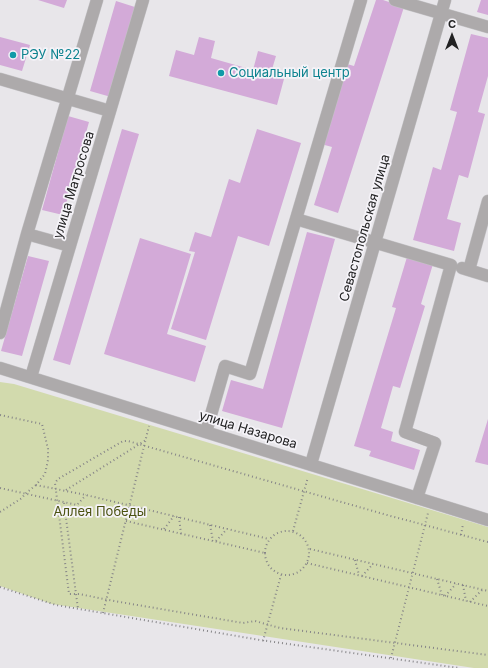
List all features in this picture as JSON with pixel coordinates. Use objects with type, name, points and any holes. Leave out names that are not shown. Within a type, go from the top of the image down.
[{"type":"street","points":[[0,333],[3,307],[27,234],[97,0]]},
{"type":"street","name":"улица Матросова","points":[[31,377],[143,0]]},
{"type":"street","points":[[206,432],[225,366],[250,374],[362,0]]},
{"type":"street","points":[[395,0],[488,27]]},
{"type":"street","name":"Севастопольская улица","points":[[311,464],[445,0]]},
{"type":"street","points":[[0,79],[110,111]]},
{"type":"street","points":[[469,270],[488,201]]},
{"type":"street","points":[[296,218],[488,276]]},
{"type":"street","points":[[27,234],[70,246]]},
{"type":"street","points":[[416,498],[435,444],[405,432],[452,265]]},
{"type":"street","name":"улица Назарова","points":[[0,368],[488,520]]},
{"type":"path","points":[[0,415],[42,424],[48,448],[46,474],[22,498],[0,512]]},
{"type":"path","points":[[103,613],[149,425]]},
{"type":"path","points":[[65,491],[146,440]]},
{"type":"path","points":[[488,542],[128,441],[123,441],[55,483],[69,594],[243,623],[256,621],[280,628],[488,655]]},
{"type":"path","points":[[293,531],[311,464]]},
{"type":"path","points":[[36,485],[86,495],[269,539]]},
{"type":"path","points":[[0,488],[77,505],[86,495]]},
{"type":"path","points":[[391,658],[430,502]]},
{"type":"path","points":[[64,503],[78,609]]},
{"type":"path","points":[[164,530],[174,516]]},
{"type":"path","points":[[179,518],[181,534]]},
{"type":"path","points":[[126,521],[265,553]]},
{"type":"path","points":[[210,525],[214,541]]},
{"type":"path","points":[[214,541],[226,529]]},
{"type":"path","points":[[293,531],[301,535],[310,549],[309,559],[305,567],[298,572],[290,575],[281,575],[273,571],[267,564],[265,547],[269,539],[276,533],[293,531]]},
{"type":"path","points":[[310,549],[488,591]]},
{"type":"path","points":[[355,560],[359,575]]},
{"type":"path","points":[[307,563],[488,606]]},
{"type":"path","points":[[362,576],[372,564]]},
{"type":"path","points":[[263,641],[281,575]]},
{"type":"path","points":[[437,579],[444,596]]},
{"type":"path","points":[[444,596],[456,584]]},
{"type":"path","points":[[463,585],[466,601]]},
{"type":"path","points":[[0,587],[56,605],[78,609],[263,641],[459,668]]},
{"type":"path","points":[[470,602],[482,590]]},
{"type":"green space","name":"Аллея Победы","points":[[0,382],[14,384],[488,527],[488,668],[474,668],[52,604],[0,586]]},
{"type":"building","points":[[38,0],[67,0],[64,8]]},
{"type":"building","points":[[376,0],[383,0],[404,7],[338,213],[314,205],[332,147],[321,144],[347,64],[354,66]]},
{"type":"building","points":[[481,0],[488,0],[488,15],[477,12]]},
{"type":"building","points":[[116,1],[138,8],[111,97],[90,91]]},
{"type":"building","points":[[471,34],[488,38],[488,76],[478,112],[485,114],[468,178],[459,175],[447,219],[461,223],[454,251],[413,240],[433,167],[441,170],[457,112],[450,110]]},
{"type":"building","name":"РЭУ №22","points":[[0,37],[30,45],[22,71],[0,65]]},
{"type":"building","name":"Социальный центр","points":[[199,37],[215,41],[211,58],[253,70],[258,51],[276,56],[270,76],[284,79],[277,105],[169,76],[176,50],[194,55]]},
{"type":"building","points":[[68,116],[89,122],[63,215],[42,210]]},
{"type":"building","points":[[122,129],[139,134],[70,365],[53,360]]},
{"type":"building","points":[[257,129],[301,143],[269,246],[238,236],[206,340],[171,329],[195,252],[189,251],[195,232],[211,237],[229,179],[240,183]]},
{"type":"building","points":[[307,232],[335,239],[282,428],[222,411],[231,380],[263,389]]},
{"type":"building","points":[[140,238],[191,254],[167,334],[206,346],[195,382],[104,354]]},
{"type":"building","points":[[28,256],[49,261],[22,356],[1,351]]},
{"type":"building","points":[[407,257],[433,264],[421,304],[425,306],[400,388],[393,386],[381,428],[393,432],[391,441],[420,450],[414,470],[369,456],[371,451],[354,446],[396,308],[392,307]]},
{"type":"building","points":[[488,419],[488,465],[475,462]]},
{"type":"place","name":"РЭУ №22","points":[[13,55]]},
{"type":"place","name":"Социальный центр","points":[[221,73]]}]
